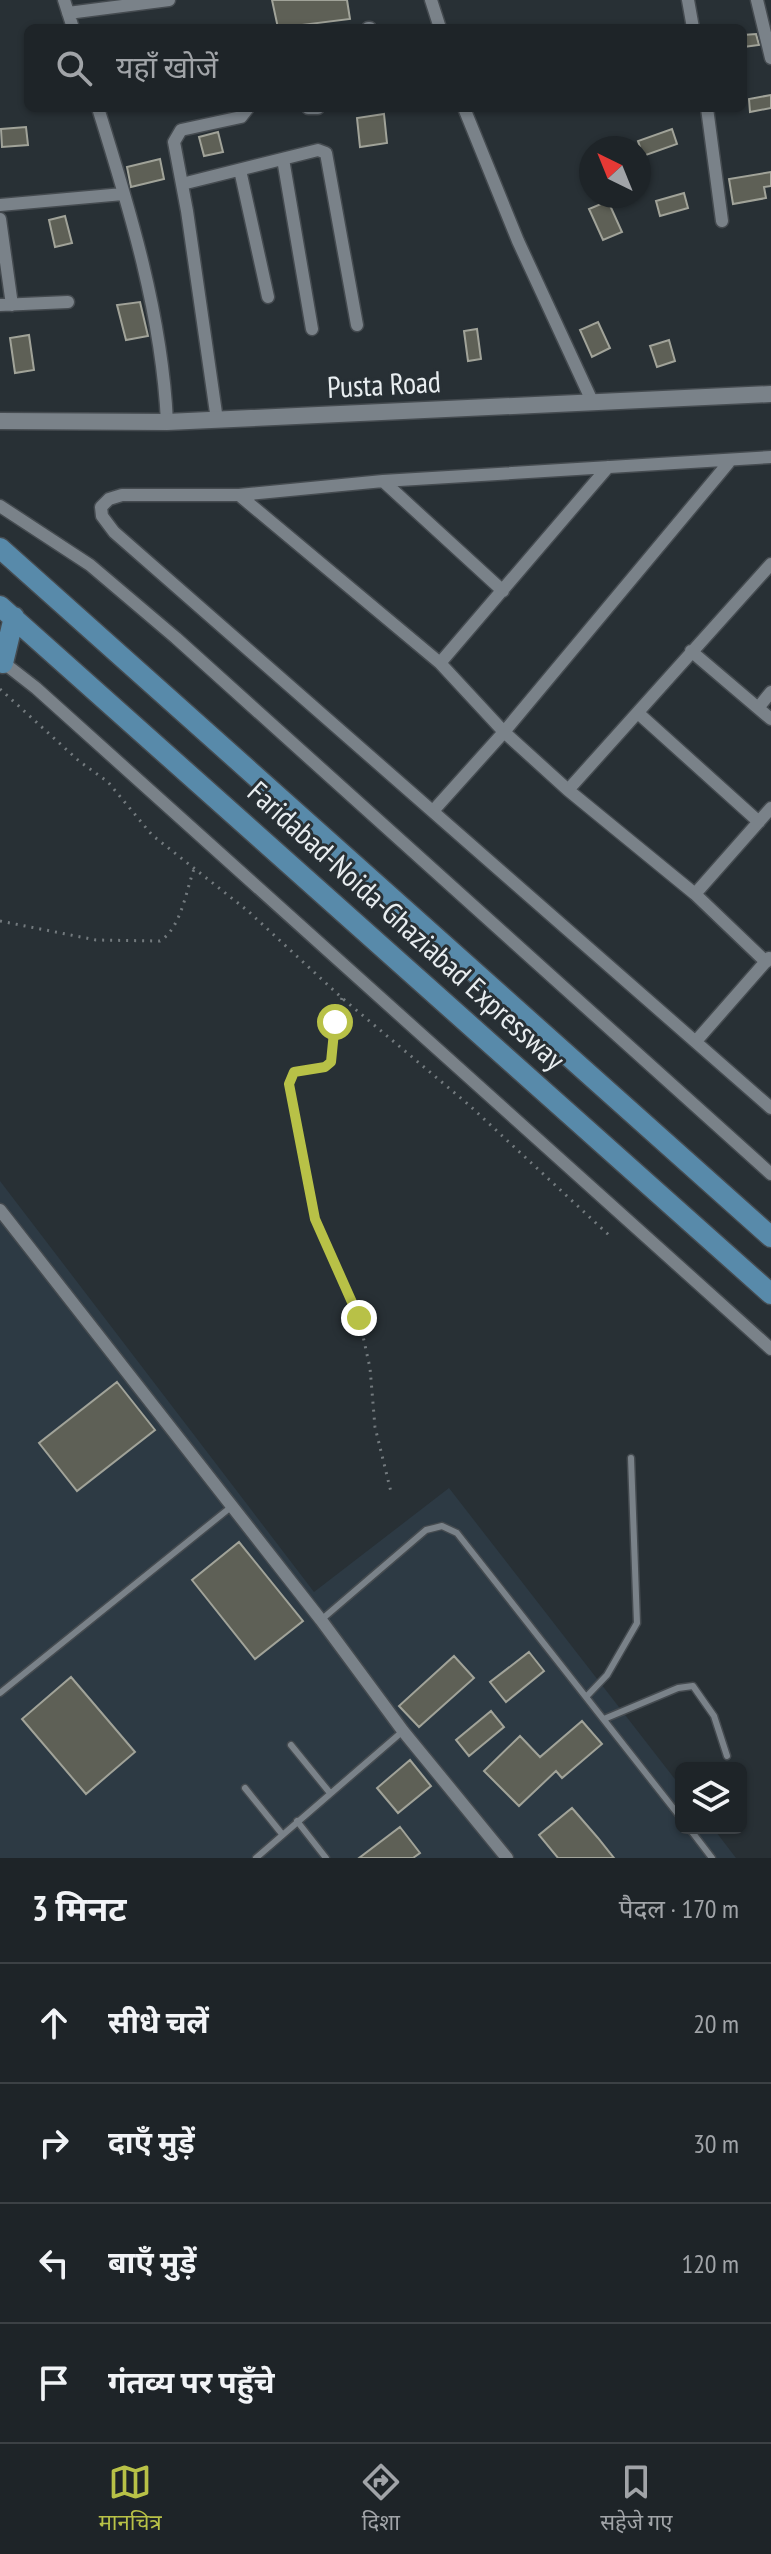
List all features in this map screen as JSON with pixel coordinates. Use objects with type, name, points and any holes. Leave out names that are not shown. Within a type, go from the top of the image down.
[{"type":"main road","name":"Faridabad-Noida-Ghaziabad Expressway","points":[[0,548],[771,1237]]},
{"type":"main road","name":"Faridabad-Noida-Ghaziabad Expressway","points":[[7,611],[771,1294]]},
{"type":"main road","points":[[2,662],[7,611]]},
{"type":"street","points":[[64,0],[72,24]]},
{"type":"street","points":[[68,13],[169,0]]},
{"type":"street","points":[[431,0],[439,24]]},
{"type":"street","points":[[688,0],[692,24]]},
{"type":"street","points":[[757,0],[771,58]]},
{"type":"street","points":[[99,112],[123,194],[164,364],[167,422]]},
{"type":"street","points":[[217,420],[174,135],[181,130],[241,117],[245,112]]},
{"type":"street","points":[[466,112],[518,241],[592,401]]},
{"type":"street","points":[[708,112],[722,221]]},
{"type":"street","points":[[182,184],[318,150],[328,158],[357,325]]},
{"type":"street","points":[[283,159],[312,329]]},
{"type":"street","points":[[240,170],[268,297]]},
{"type":"street","points":[[0,205],[123,194]]},
{"type":"street","points":[[0,219],[6,305],[68,302]]},
{"type":"street","name":"Pusta Road","points":[[0,421],[167,422],[771,394]]},
{"type":"street","points":[[771,457],[383,481],[239,495],[122,495],[109,499],[101,507],[102,516],[114,532],[771,1108]]},
{"type":"street","points":[[433,811],[504,732],[730,461]]},
{"type":"street","points":[[440,663],[608,467]]},
{"type":"street","points":[[383,481],[503,591]]},
{"type":"street","points":[[239,495],[440,663],[504,732],[568,790],[769,959],[697,1040]]},
{"type":"street","points":[[3,510],[90,565],[176,638],[771,1174]]},
{"type":"street","points":[[568,790],[771,564]]},
{"type":"street","points":[[691,651],[771,719]]},
{"type":"street","points":[[2,662],[36,688],[771,1349]]},
{"type":"street","points":[[758,708],[771,692]]},
{"type":"street","points":[[638,713],[759,822]]},
{"type":"street","points":[[695,894],[771,808]]},
{"type":"street","points":[[0,1210],[321,1620],[403,1731],[507,1858]]},
{"type":"lane","points":[[587,1696],[607,1675],[637,1623],[631,1458]]},
{"type":"lane","points":[[0,1682],[3,1691],[231,1506]]},
{"type":"lane","points":[[321,1620],[426,1530],[442,1526],[457,1533],[472,1548],[675,1810]]},
{"type":"lane","points":[[604,1719],[678,1688],[693,1686],[714,1716],[727,1756]]},
{"type":"lane","points":[[256,1858],[403,1731]]},
{"type":"lane","points":[[291,1745],[330,1793]]},
{"type":"lane","points":[[245,1788],[282,1834]]},
{"type":"lane","points":[[297,1821],[326,1858]]},
{"type":"lane","points":[[694,1834],[712,1858]]},
{"type":"path","points":[[0,689],[79,761],[108,782],[152,835],[248,911],[342,998],[469,1105],[611,1237]]},
{"type":"path","points":[[0,921],[96,940],[160,941],[167,937],[179,913],[194,869]]},
{"type":"path","points":[[342,998],[332,1029],[331,1062],[325,1067],[294,1072],[289,1084],[315,1219],[359,1318],[370,1368],[375,1427],[391,1492]]},
{"type":"shaded area","points":[[0,1181],[314,1592],[449,1488],[675,1779],[675,1834],[718,1834],[736,1858],[0,1858]]},
{"type":"building","points":[[272,0],[347,0],[350,19],[277,24]]},
{"type":"building","points":[[756,34],[759,45],[747,46],[747,35]]},
{"type":"building","points":[[771,95],[771,108],[750,112],[749,99]]},
{"type":"building","points":[[384,114],[387,143],[360,147],[357,118]]},
{"type":"building","points":[[26,127],[28,145],[2,147],[1,129]]},
{"type":"building","points":[[672,129],[677,144],[651,153],[651,136]]},
{"type":"building","points":[[218,132],[223,152],[204,156],[199,137]]},
{"type":"building","points":[[160,159],[164,179],[131,187],[127,167]]},
{"type":"building","points":[[771,172],[771,186],[764,187],[766,198],[733,204],[729,179]]},
{"type":"building","points":[[684,193],[688,208],[660,216],[656,201]]},
{"type":"building","points":[[611,208],[622,232],[603,240],[589,209]]},
{"type":"building","points":[[65,216],[72,243],[55,247],[49,220]]},
{"type":"building","points":[[140,302],[148,336],[126,340],[117,305]]},
{"type":"building","points":[[598,322],[610,348],[592,357],[580,330]]},
{"type":"building","points":[[477,329],[481,359],[468,361],[464,331]]},
{"type":"building","points":[[29,335],[34,370],[15,373],[10,338]]},
{"type":"building","points":[[669,340],[675,361],[657,367],[650,346]]},
{"type":"building","points":[[117,1382],[155,1430],[77,1491],[39,1443]]},
{"type":"building","points":[[239,1542],[303,1621],[255,1659],[192,1580]]},
{"type":"building","points":[[529,1652],[544,1671],[506,1702],[490,1682]]},
{"type":"building","points":[[454,1656],[474,1678],[419,1727],[399,1706]]},
{"type":"building","points":[[71,1677],[135,1752],[86,1794],[22,1719]]},
{"type":"building","points":[[491,1711],[504,1727],[469,1756],[456,1740]]},
{"type":"building","points":[[582,1721],[602,1744],[562,1778],[556,1771],[519,1806],[484,1771],[520,1736],[540,1757]]},
{"type":"building","points":[[410,1760],[431,1786],[398,1813],[377,1788]]},
{"type":"building","points":[[572,1808],[614,1858],[558,1858],[539,1835]]},
{"type":"building","points":[[400,1827],[420,1853],[413,1858],[359,1858]]},
{"type":"route","points":[[335,1022],[331,1062],[318,1069],[294,1072],[289,1084],[315,1219],[359,1318]]}]
